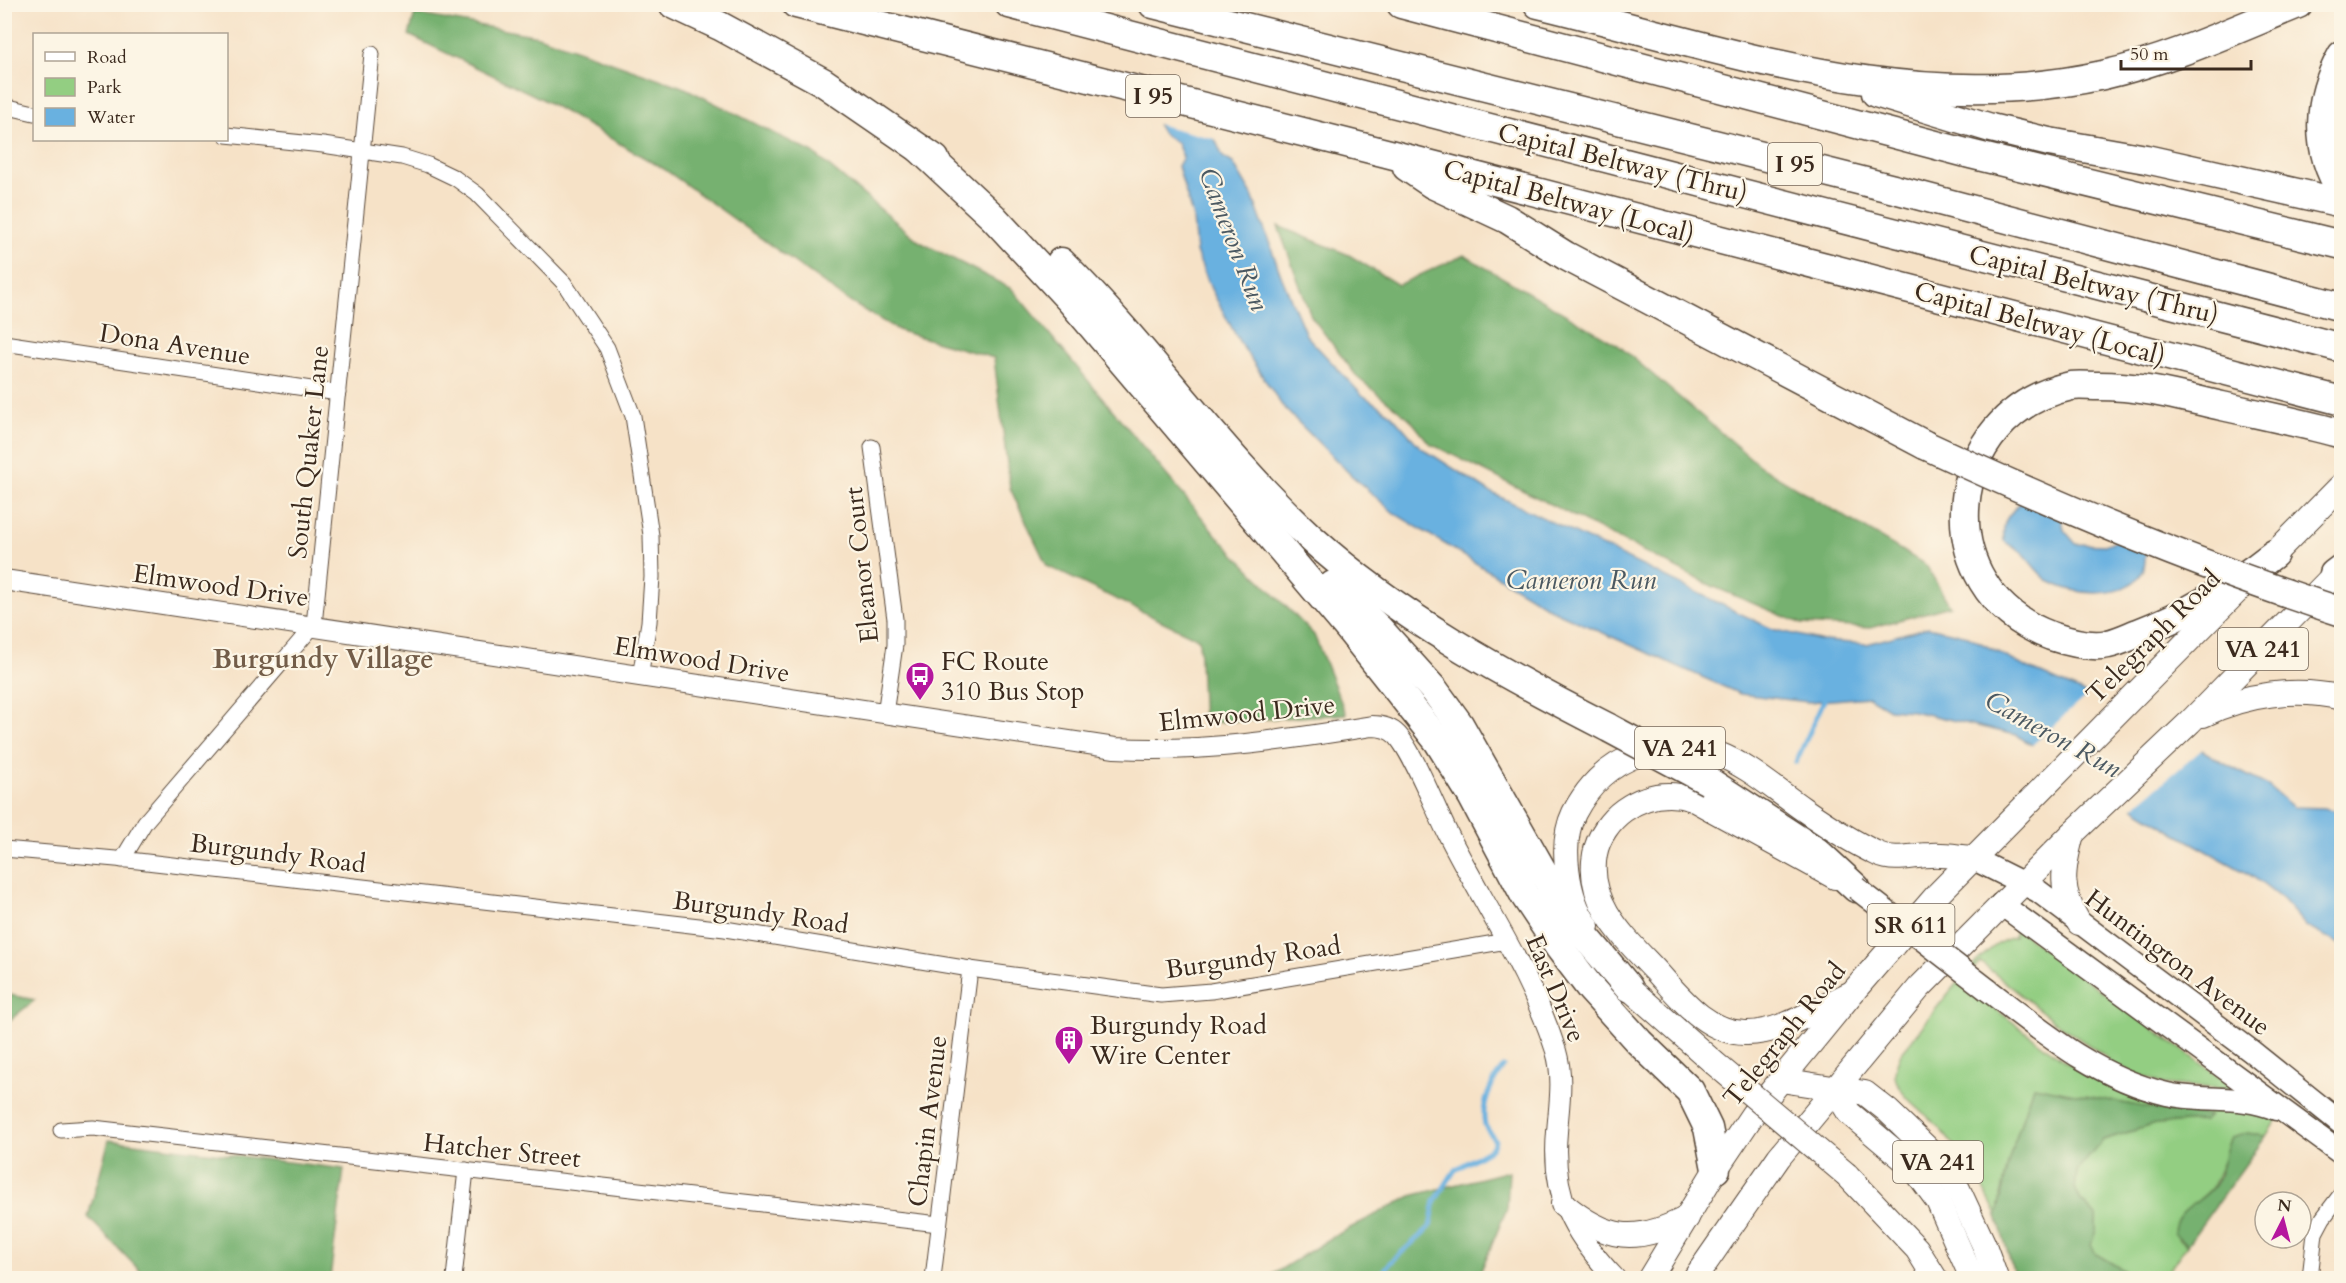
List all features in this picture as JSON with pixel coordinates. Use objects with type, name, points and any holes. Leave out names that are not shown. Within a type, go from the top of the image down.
[{"type":"highway","points":[[673,4],[740,36],[823,82],[981,191],[1027,229],[1126,331],[1266,492],[1310,537],[1343,566],[1430,627],[1483,660],[1708,781],[1817,852],[1856,888]]},
{"type":"highway","name":"Capital Beltway (Local)","points":[[796,4],[1026,64],[1386,153],[2342,401]]},
{"type":"highway","name":"Capital Beltway (Thru)","points":[[1009,4],[2342,348]]},
{"type":"highway","name":"Capital Beltway (Thru)","points":[[1154,4],[1894,189],[2342,307]]},
{"type":"highway","name":"I 95","points":[[1401,4],[1970,154],[2342,245]]},
{"type":"highway","points":[[1538,4],[1814,72],[1857,80],[1998,90],[2050,85],[2104,75],[2168,56],[2298,4]]},
{"type":"highway","points":[[2342,55],[2330,80],[2321,126],[2327,163],[2342,192]]},
{"type":"highway","points":[[1814,72],[1907,104],[1991,128],[2234,178],[2342,203]]},
{"type":"highway","points":[[920,149],[993,217],[1071,301],[1350,630],[1438,741],[1472,796],[1525,896],[1559,947],[1592,989],[1640,1042],[1690,1090],[1708,1128],[1716,1169]]},
{"type":"highway","points":[[1386,153],[1432,184],[1507,219],[1566,256],[1925,445],[2019,488],[2175,553],[2342,612]]},
{"type":"highway","points":[[2274,554],[2233,586],[2177,619],[2107,645],[2066,641],[2029,628],[1993,596],[1969,556],[1964,530],[1969,477],[1979,453],[2010,416],[2043,395],[2072,386],[2136,386],[2338,433]]},
{"type":"highway","points":[[1241,500],[1370,621],[1435,691],[1459,724],[1568,916],[1628,987]]},
{"type":"main road","name":"Telegraph Road","points":[[1650,1278],[1716,1169],[1781,1080],[1852,993],[2002,826],[2342,486]]},
{"type":"main road","name":"VA 241","points":[[1834,1090],[1919,988],[2001,904],[2024,883],[2059,859],[2072,834],[2190,722],[2339,570]]},
{"type":"main road","points":[[2190,722],[2217,708],[2269,694],[2303,693],[2342,698]]},
{"type":"main road","name":"VA 241","points":[[1935,1278],[1917,1250],[1847,1175],[1628,987],[1582,920],[1572,892],[1568,867],[1568,841],[1573,816],[1585,793],[1605,772],[1626,759],[1650,751],[1685,747],[1724,754],[1756,773],[1804,810],[1880,855],[1908,858],[1930,854],[1972,858]]},
{"type":"main road","points":[[1852,993],[1768,1030],[1747,1034],[1729,1032],[1715,1025],[1688,1006],[1617,930],[1594,884],[1594,859],[1601,836],[1618,814],[1653,796],[1681,795],[1700,803],[1856,888],[2062,1047],[2103,1072],[2135,1085],[2169,1094],[2267,1105],[2295,1118]]},
{"type":"main road","name":"Huntington Avenue","points":[[1972,858],[2024,883],[2251,1051],[2342,1124]]},
{"type":"main road","points":[[2059,859],[2066,901],[2079,923]]},
{"type":"main road","points":[[2001,904],[2342,1154]]},
{"type":"main road","points":[[1695,1278],[1779,1157],[1834,1090],[1781,1080]]},
{"type":"main road","name":"VA 241","points":[[1834,1090],[1849,1113],[1913,1167],[1932,1193],[1963,1254],[1972,1278]]},
{"type":"main road","name":"VA 241","points":[[1834,1090],[1865,1092],[1931,1152],[1958,1190],[1984,1245],[1996,1278]]},
{"type":"main road","points":[[1563,1204],[1591,1226],[1626,1236],[1660,1232],[1687,1218]]},
{"type":"street","name":"South Quaker Lane","points":[[314,625],[372,54]]},
{"type":"street","points":[[4,106],[33,113]]},
{"type":"street","points":[[228,135],[362,151],[402,157],[428,165],[455,178],[477,194],[564,283],[607,348],[633,416],[651,535],[652,577],[649,622],[640,677]]},
{"type":"street","name":"Dona Avenue","points":[[4,343],[338,393]]},
{"type":"street","name":"Eleanor Court","points":[[872,447],[895,619],[895,645],[885,714]]},
{"type":"street","name":"Elmwood Drive","points":[[4,580],[314,625],[1080,744],[1152,750],[1231,747],[1372,726],[1391,730]]},
{"type":"street","points":[[122,860],[145,822],[314,625]]},
{"type":"street","name":"East Drive","points":[[1391,730],[1403,743],[1448,835],[1507,941],[1549,1033],[1560,1067],[1556,1166],[1563,1204],[1582,1241],[1615,1278]]},
{"type":"street","name":"Burgundy Road","points":[[4,849],[122,860],[725,929],[970,969],[1102,988],[1183,996],[1507,941]]},
{"type":"street","name":"Chapin Avenue","points":[[933,1278],[970,969]]},
{"type":"street","name":"Hatcher Street","points":[[60,1130],[93,1128],[939,1224]]},
{"type":"street","points":[[454,1278],[466,1170]]},
{"type":"street","points":[[2310,1278],[2315,1233],[2342,1193]]},
{"type":"green space","points":[[415,14],[538,36],[685,88],[813,153],[920,242],[1012,289],[1219,538],[1314,635],[1346,714],[1203,723],[1199,639],[1047,566],[1010,488],[994,358],[900,331],[850,302],[664,169],[542,99],[409,35]]},
{"type":"green space","points":[[1278,226],[1349,255],[1398,285],[1464,255],[1618,345],[1760,466],[1926,565],[1950,606],[1870,628],[1802,624],[1712,586],[1429,443],[1410,419],[1358,378],[1311,316]]},
{"type":"green space","points":[[2016,929],[2238,1090],[2163,1084],[2112,1065],[2104,1055],[2060,1026],[1980,962],[1961,983],[2063,1060],[2107,1086],[2149,1099],[2241,1106],[2278,1118],[2266,1136],[2245,1134],[2222,1164],[2211,1189],[2200,1199],[2178,1239],[2187,1245],[2163,1278],[2136,1278],[2096,1254],[2090,1245],[2096,1230],[2096,1216],[2081,1201],[2075,1188],[2077,1170],[2103,1140],[2155,1124],[2203,1121],[2209,1116],[2164,1111],[2033,1086],[2009,1159],[1997,1216],[1979,1181],[1964,1159],[1939,1128],[1904,1094],[1896,1080],[1895,1070],[1901,1053],[1969,969],[2000,943],[2014,937]]},
{"type":"green space","points":[[5,994],[35,1000],[5,1024]]},
{"type":"green space","points":[[2033,1086],[2164,1111],[2209,1116],[2203,1121],[2155,1124],[2103,1140],[2077,1171],[2075,1188],[2081,1201],[2096,1216],[2096,1230],[2091,1245],[2096,1254],[2136,1278],[2015,1278],[1997,1216],[2009,1159]]},
{"type":"green space","points":[[2245,1134],[2266,1136],[2187,1245],[2174,1233],[2178,1218],[2208,1193],[2217,1181],[2231,1138]]},
{"type":"green space","points":[[109,1140],[344,1169],[330,1278],[147,1278],[88,1217]]},
{"type":"green space","points":[[1509,1171],[1507,1208],[1478,1278],[1267,1278],[1331,1238],[1411,1196]]},
{"type":"water","name":"Cameron Run","points":[[1115,54],[1186,74],[1223,157],[1233,163],[1252,195],[1282,278],[1306,335],[1361,394],[1391,414],[1420,447],[1490,492],[1772,629],[1823,641],[1867,644],[1928,627],[1968,636],[2025,667],[2171,731],[2223,763],[2268,786],[2293,807],[2324,808],[2341,812],[2341,945],[2307,927],[2282,899],[2252,876],[2178,835],[2016,735],[1913,711],[1889,709],[1869,697],[1808,702],[1740,694],[1554,611],[1394,513],[1352,476],[1283,407],[1239,341],[1211,289],[1196,252],[1193,218],[1178,166],[1183,157],[1177,143],[1163,134]]},
{"type":"water","points":[[2022,501],[2061,513],[2064,530],[2076,544],[2105,545],[2117,540],[2146,552],[2143,571],[2135,581],[2125,587],[2099,593],[2072,590],[2049,581],[2021,552],[2004,541],[2007,518]]},
{"type":"pier","points":[[1095,4],[1150,4],[1188,73],[1218,140],[1153,123],[1112,55]]},
{"type":"pier","points":[[2089,693],[2172,729],[2204,748],[2131,809],[2030,747]]},
{"type":"waterway","points":[[1796,762],[1825,698]]},
{"type":"waterway","points":[[1378,1278],[1391,1262],[1430,1227],[1435,1201],[1455,1170],[1492,1148],[1495,1141],[1485,1125],[1484,1110],[1491,1087],[1503,1067]]},
{"type":"place","name":"FC Route 310 Bus Stop","points":[[920,702]]},
{"type":"place","name":"Burgundy Road Wire Center","points":[[1069,1066]]},
{"type":"district","name":"Burgundy Village","points":[[323,659]]}]
